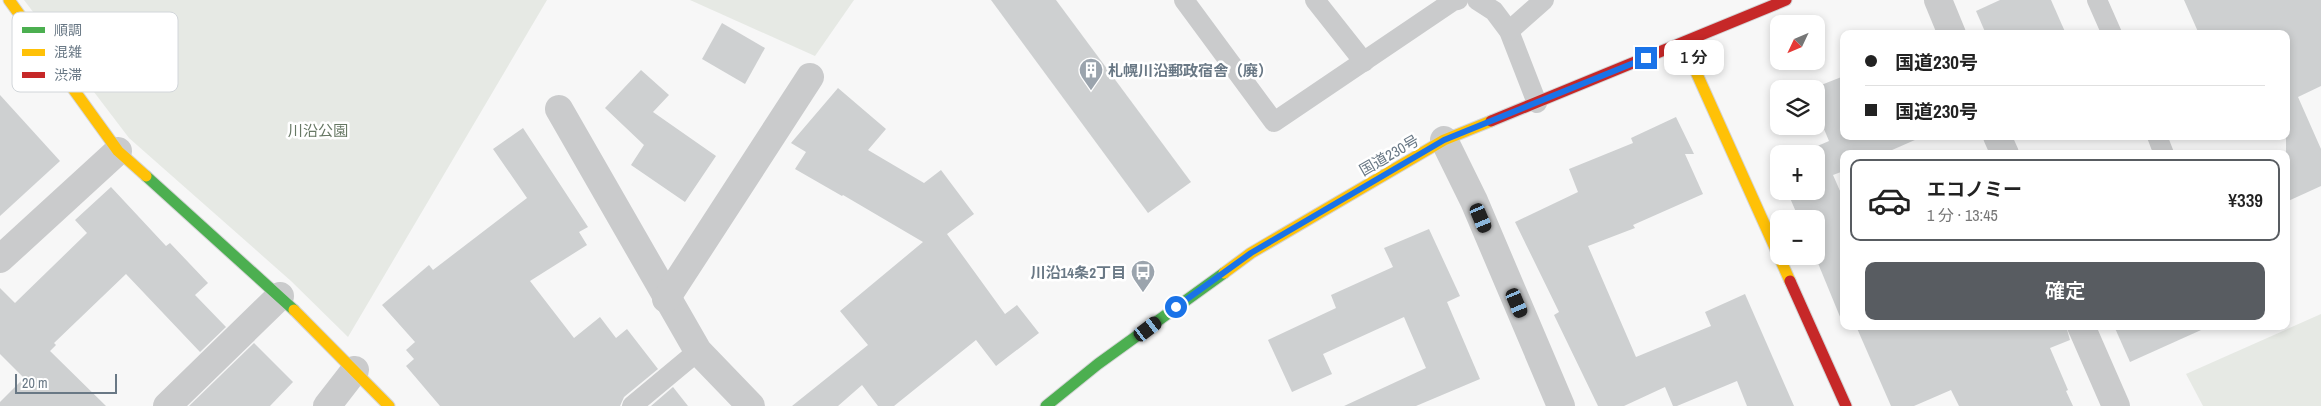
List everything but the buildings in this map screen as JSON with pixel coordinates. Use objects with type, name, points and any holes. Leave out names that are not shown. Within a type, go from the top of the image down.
[{"type":"main road","points":[[9,0],[18,12]]},
{"type":"main road","name":"国道230号","points":[[1046,406],[1098,364],[1251,253],[1444,140],[1786,0]]},
{"type":"main road","points":[[1683,43],[1846,406]]},
{"type":"main road","points":[[75,92],[118,151],[280,296],[355,370],[388,406]]},
{"type":"street","points":[[1938,0],[1950,30]]},
{"type":"street","points":[[666,299],[810,77]]},
{"type":"street","points":[[559,109],[666,299],[698,351],[751,406]]},
{"type":"street","points":[[1444,140],[1474,201],[1561,406]]},
{"type":"street","points":[[0,258],[118,151]]},
{"type":"street","points":[[167,406],[280,296]]},
{"type":"street","points":[[2083,330],[2116,406]]},
{"type":"street","points":[[327,406],[355,370]]},
{"type":"lane","points":[[1184,0],[1274,122],[1454,0]]},
{"type":"lane","points":[[1315,0],[1364,62]]},
{"type":"lane","points":[[1509,31],[1544,0]]},
{"type":"lane","points":[[2097,0],[2110,30]]},
{"type":"lane","points":[[1488,4],[1509,31],[1537,103]]},
{"type":"lane","points":[[632,406],[698,351]]},
{"type":"green space","name":"川沿公園","points":[[24,0],[547,0],[348,337],[291,281],[129,138],[94,92],[178,92],[178,12],[33,12]]},
{"type":"green space","points":[[690,0],[854,0],[815,56]]},
{"type":"green space","points":[[2321,314],[2321,406],[2203,406],[2186,374],[2285,330],[2290,330],[2290,328]]},
{"type":"traffic: fast","points":[[146,176],[294,310]]},
{"type":"traffic: fast","points":[[1046,406],[1098,364],[1224,273]]},
{"type":"traffic: slow","points":[[9,0],[18,12]]},
{"type":"traffic: slow","points":[[1683,43],[1790,281]]},
{"type":"traffic: slow","points":[[75,92],[118,151],[146,176]]},
{"type":"traffic: slow","points":[[1224,273],[1251,253],[1444,140],[1491,121]]},
{"type":"traffic: slow","points":[[294,310],[389,406]]},
{"type":"traffic: jam","points":[[1491,121],[1786,0]]},
{"type":"traffic: jam","points":[[1790,281],[1846,406]]},
{"type":"place","name":"札幌川沿郵政宿舎（廃）","points":[[1091,91]]},
{"type":"place","name":"川沿14条2丁目","points":[[1143,293]]},
{"type":"route","points":[[1176,307],[1251,253],[1307,219],[1386,176],[1444,140],[1646,58]]}]
